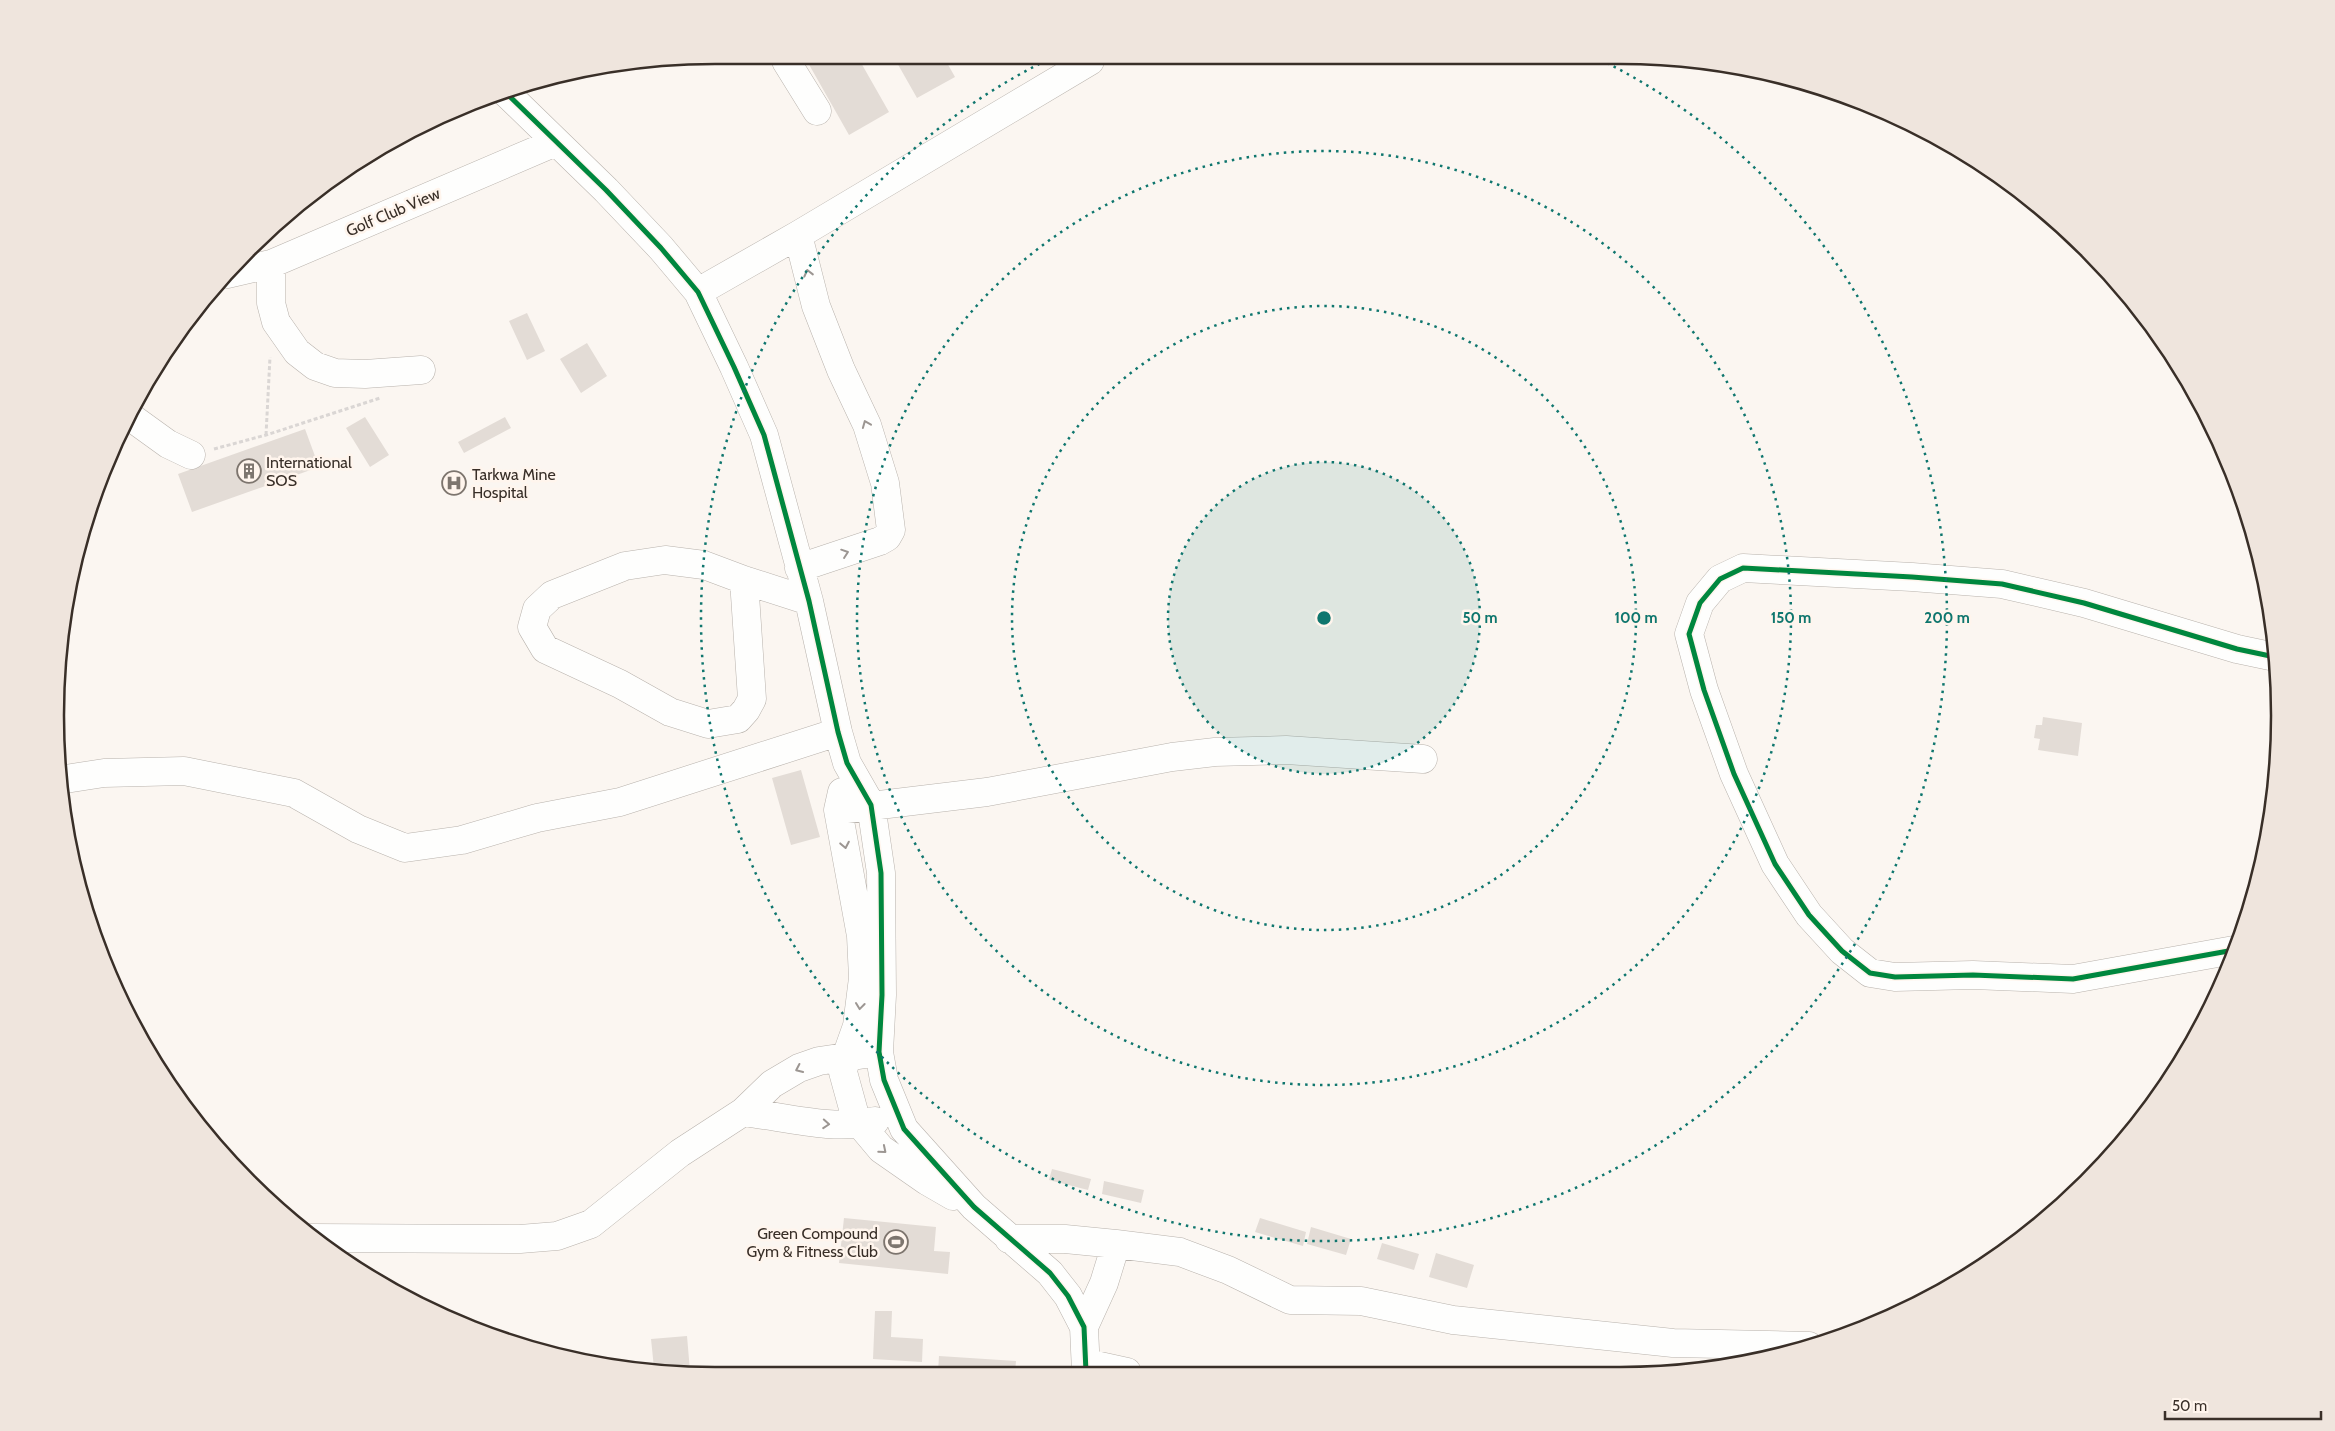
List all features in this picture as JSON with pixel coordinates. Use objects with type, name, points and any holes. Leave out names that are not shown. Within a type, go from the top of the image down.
[{"type":"street","points":[[788,64],[817,111]]},
{"type":"street","points":[[698,292],[798,235],[1085,64]]},
{"type":"street","points":[[510,97],[661,248],[698,292],[764,436],[809,601],[838,732],[847,763],[871,805],[881,873],[863,978],[859,1016],[843,1072],[854,1112],[860,1124],[881,1149],[927,1180],[974,1207]]},
{"type":"street","name":"Golf Club View","points":[[239,271],[271,264],[556,142]]},
{"type":"street","points":[[798,235],[816,306],[841,370],[870,434],[885,483],[891,530],[887,537],[880,541],[799,568]]},
{"type":"street","points":[[271,264],[271,303],[276,322],[297,352],[315,366],[335,373],[365,374],[421,370]]},
{"type":"street","points":[[135,420],[168,444],[191,455]]},
{"type":"street","points":[[744,580],[752,699],[738,719],[708,724],[670,712],[620,684],[545,649],[532,627],[537,609],[552,594],[625,566],[665,560],[704,565],[809,601]]},
{"type":"street","points":[[2227,951],[2073,979],[1973,975],[1895,977],[1870,973],[1842,951],[1809,915],[1774,864],[1734,774],[1704,690],[1689,634],[1700,603],[1720,579],[1744,568],[2002,584],[2084,603],[2236,648],[2268,655]]},
{"type":"street","points":[[67,779],[104,773],[184,771],[294,793],[358,829],[405,848],[462,840],[537,818],[620,802],[838,732]]},
{"type":"street","points":[[838,810],[987,792],[1172,756],[1215,752],[1286,750],[1423,760]]},
{"type":"street","points":[[847,763],[838,810],[871,934],[882,995],[879,1052],[884,1080],[896,1113],[904,1129],[974,1207],[1050,1273],[1068,1296],[1084,1326],[1086,1367]]},
{"type":"street","points":[[326,1238],[520,1239],[557,1236],[591,1224],[680,1153],[743,1112],[772,1084],[798,1068],[819,1061],[879,1052]]},
{"type":"street","points":[[743,1112],[815,1123],[860,1124],[896,1113]]},
{"type":"street","points":[[1009,1239],[1064,1239],[1180,1252],[1228,1270],[1290,1300],[1361,1301],[1453,1320],[1673,1343],[1786,1345]]},
{"type":"street","points":[[1084,1326],[1104,1284],[1116,1244]]},
{"type":"path","points":[[266,435],[269,365],[276,322]]},
{"type":"path","points":[[191,455],[266,435],[308,420],[363,405],[386,395]]},
{"type":"building","points":[[809,64],[862,64],[889,112],[849,135]]},
{"type":"building","points":[[898,64],[948,64],[955,77],[917,98]]},
{"type":"building","points":[[527,313],[545,351],[527,360],[509,321]]},
{"type":"building","points":[[587,343],[607,376],[581,393],[560,359]]},
{"type":"building","points":[[365,417],[389,455],[370,467],[346,428]]},
{"type":"building","points":[[505,417],[511,428],[464,453],[458,442]]},
{"type":"building","name":"International SOS","points":[[305,429],[319,467],[192,512],[178,474]]},
{"type":"building","points":[[2043,717],[2082,723],[2078,756],[2038,750],[2040,739],[2034,738],[2036,725],[2042,725]]},
{"type":"building","points":[[801,770],[820,837],[791,845],[772,778]]},
{"type":"building","points":[[1052,1169],[1091,1179],[1088,1190],[1049,1180]]},
{"type":"building","points":[[1104,1181],[1144,1190],[1141,1203],[1102,1194]]},
{"type":"building","points":[[844,1218],[936,1227],[934,1251],[950,1252],[948,1274],[839,1263]]},
{"type":"building","points":[[1260,1218],[1306,1232],[1303,1246],[1255,1232]]},
{"type":"building","points":[[1311,1227],[1351,1239],[1346,1255],[1307,1244]]},
{"type":"building","points":[[1382,1243],[1419,1254],[1414,1270],[1377,1259]]},
{"type":"building","points":[[1436,1253],[1474,1265],[1467,1288],[1429,1277]]},
{"type":"building","points":[[875,1311],[892,1311],[891,1337],[923,1339],[922,1362],[873,1359]]},
{"type":"building","points":[[687,1336],[690,1366],[654,1364],[651,1339]]},
{"type":"building","points":[[939,1356],[1016,1361],[1015,1367],[938,1367]]},
{"type":"cycle path","points":[[510,97],[606,190],[661,248],[698,292],[734,367],[764,435],[809,601],[838,732],[847,763],[871,805],[881,873],[882,995],[879,1052],[884,1080],[904,1129],[974,1207],[1050,1273],[1068,1296],[1084,1327],[1086,1367]]},
{"type":"cycle path","points":[[2227,951],[2073,979],[1973,975],[1895,977],[1870,973],[1842,951],[1809,915],[1775,864],[1734,774],[1704,690],[1689,634],[1700,603],[1720,579],[1743,568],[2002,584],[2084,603],[2237,649],[2268,656]]},
{"type":"place","name":"International SOS","points":[[249,471]]},
{"type":"place","name":"Tarkwa Mine Hospital","points":[[454,483]]},
{"type":"place","name":"Green Compound Gym & Fitness Club","points":[[896,1242]]}]
